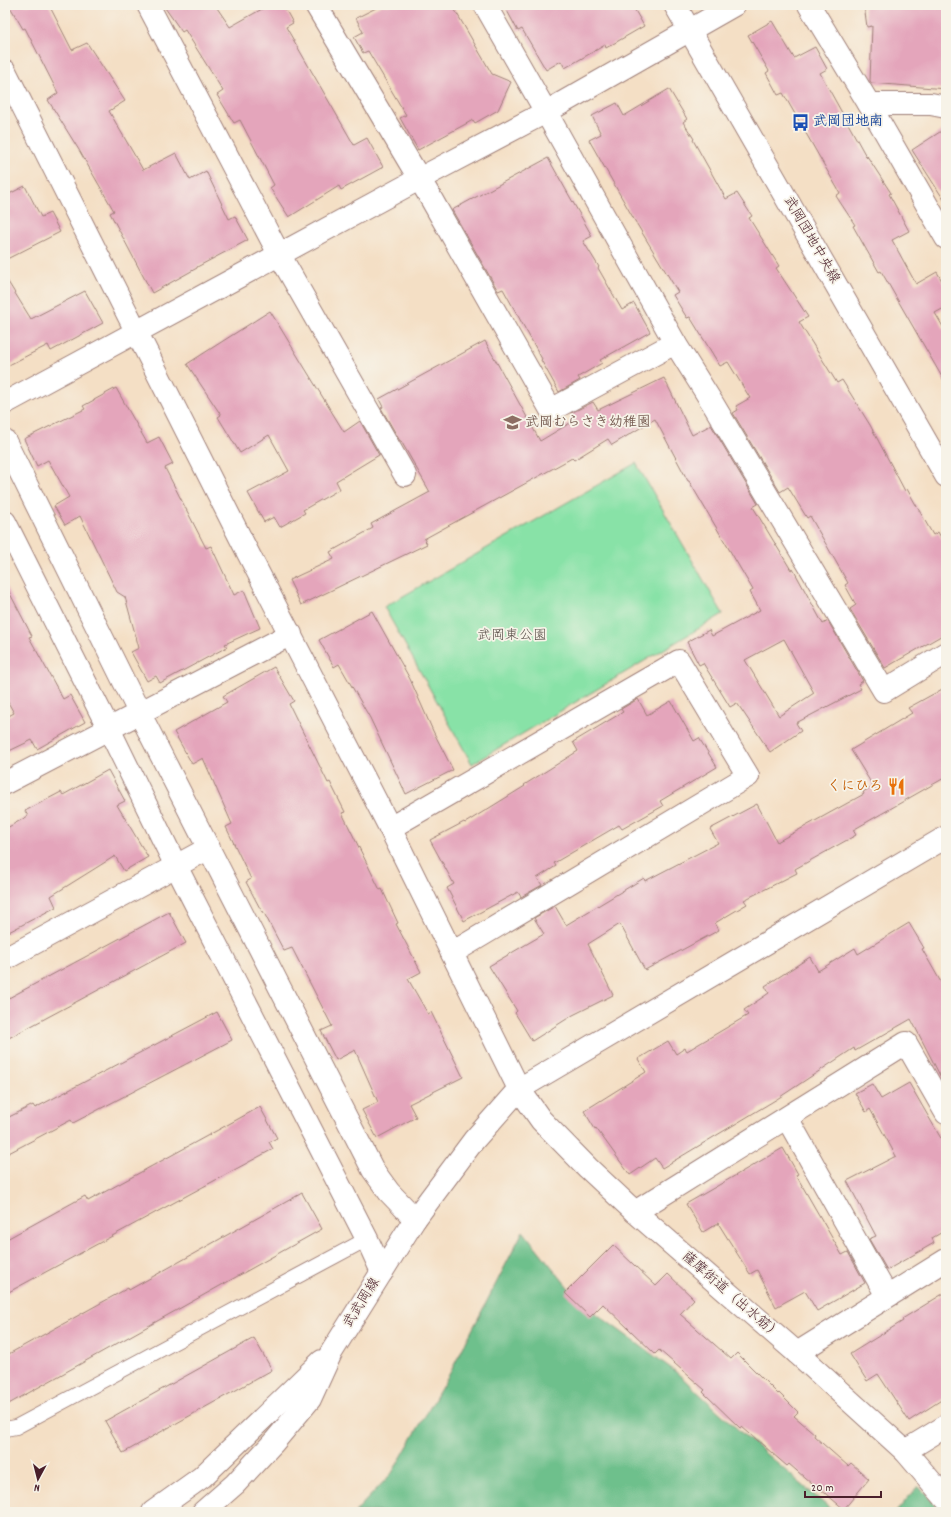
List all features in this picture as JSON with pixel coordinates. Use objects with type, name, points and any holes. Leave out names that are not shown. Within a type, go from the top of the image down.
[{"type":"street","points":[[148,5],[279,254],[405,475]]},
{"type":"street","points":[[316,5],[419,179],[551,410],[675,343]]},
{"type":"street","points":[[485,5],[675,343],[884,691],[946,653]]},
{"type":"street","name":"武岡団地中央線","points":[[675,5],[946,476]]},
{"type":"street","points":[[5,403],[279,254],[546,112],[734,5]]},
{"type":"street","points":[[809,5],[869,104],[946,238]]},
{"type":"street","name":"薩摩街道（出水筋）","points":[[5,71],[390,828],[519,1089],[541,1120],[588,1168],[635,1212],[797,1353],[905,1451],[946,1499]]},
{"type":"street","points":[[869,104],[931,104],[946,107]]},
{"type":"street","points":[[5,441],[139,712],[373,1170],[389,1192],[415,1219]]},
{"type":"street","points":[[5,522],[109,728],[176,866],[367,1239],[382,1272]]},
{"type":"street","points":[[5,783],[290,634]]},
{"type":"street","points":[[390,828],[679,661],[748,776],[452,953]]},
{"type":"street","name":"武武岡線","points":[[203,1512],[235,1484],[310,1400],[331,1353],[415,1219],[474,1140],[519,1089],[946,836]]},
{"type":"street","points":[[5,959],[209,848]]},
{"type":"street","points":[[635,1212],[906,1043],[946,1113]]},
{"type":"street","points":[[787,1118],[887,1296]]},
{"type":"street","points":[[797,1353],[946,1260]]},
{"type":"street","points":[[153,1512],[202,1477],[331,1353]]},
{"type":"street","points":[[905,1451],[946,1426]]},
{"type":"lane","points":[[5,1429],[16,1427],[367,1239]]},
{"type":"green space","name":"武岡東公園","points":[[636,463],[723,614],[472,764],[384,607]]},
{"type":"green space","points":[[523,1231],[579,1301],[675,1371],[745,1436],[834,1512],[355,1512],[392,1473],[450,1373]]},
{"type":"green space","points":[[918,1486],[942,1512],[896,1512]]},
{"type":"building","points":[[9,5],[49,5],[72,50],[87,43],[125,101],[109,111],[143,170],[176,153],[190,180],[206,171],[229,219],[235,216],[248,240],[152,293],[110,213],[114,211],[48,100],[58,93],[25,28],[23,29]]},
{"type":"building","points":[[163,5],[215,5],[230,27],[269,5],[283,5],[293,23],[286,27],[354,145],[367,138],[383,167],[341,190],[339,186],[289,217],[270,188],[274,185],[240,120],[234,123],[217,95],[223,91],[185,30],[182,32]]},
{"type":"building","points":[[382,5],[452,5],[492,74],[511,82],[498,110],[475,123],[473,120],[418,150],[400,118],[406,115],[368,51],[363,53],[354,37],[363,32],[356,18]]},
{"type":"building","points":[[504,5],[632,5],[644,26],[606,48],[605,45],[565,68],[561,61],[546,70],[522,29],[518,31]]},
{"type":"building","points":[[864,5],[946,5],[946,89],[871,83],[872,26],[867,27]]},
{"type":"building","points":[[772,21],[794,58],[815,47],[827,69],[820,73],[867,158],[867,156],[891,193],[889,194],[909,231],[892,240],[916,284],[937,272],[946,288],[946,307],[935,313],[946,332],[946,384],[881,271],[879,272],[853,226],[855,225],[836,196],[840,193],[783,93],[778,95],[766,73],[769,71],[748,35]]},
{"type":"building","points":[[669,89],[687,119],[683,122],[694,139],[693,140],[726,199],[737,193],[752,216],[749,218],[779,266],[776,268],[808,317],[799,322],[837,383],[842,380],[870,425],[905,491],[907,489],[933,535],[938,532],[946,546],[946,633],[885,668],[850,609],[856,605],[845,585],[848,583],[810,516],[807,518],[788,487],[780,492],[733,413],[738,410],[736,406],[750,398],[728,362],[720,366],[690,317],[687,318],[673,295],[678,292],[635,221],[589,140],[601,134],[592,116],[617,103],[624,116]]},
{"type":"building","points":[[946,128],[946,203],[912,150]]},
{"type":"building","points":[[548,158],[592,236],[583,241],[622,310],[634,303],[650,332],[600,360],[602,363],[578,377],[580,380],[559,392],[503,289],[498,291],[452,210]]},
{"type":"building","points":[[25,186],[41,217],[50,213],[60,232],[5,260],[5,196]]},
{"type":"building","points":[[5,277],[31,319],[85,291],[103,323],[51,351],[48,345],[5,367]]},
{"type":"building","points":[[270,311],[344,432],[360,421],[379,455],[336,481],[340,489],[303,510],[305,513],[280,527],[274,517],[264,522],[248,493],[289,471],[269,435],[240,453],[218,417],[221,415],[187,364]]},
{"type":"building","points":[[485,341],[540,441],[575,420],[571,413],[593,402],[598,410],[664,378],[692,435],[711,425],[758,504],[753,507],[791,570],[793,569],[823,624],[828,621],[863,681],[858,684],[861,689],[796,723],[801,731],[770,752],[737,703],[730,707],[703,663],[699,665],[687,642],[709,630],[712,636],[760,610],[750,592],[753,590],[688,481],[655,419],[612,445],[608,439],[574,460],[572,458],[424,539],[427,544],[301,605],[289,580],[334,559],[330,552],[373,528],[371,524],[430,492],[381,408],[383,407],[379,399]],"holes":[[[784,639],[814,693],[779,716],[745,660]]]},
{"type":"building","points":[[116,388],[147,443],[159,437],[173,464],[165,468],[206,548],[211,546],[234,595],[244,590],[260,628],[225,644],[227,647],[160,683],[156,676],[147,681],[131,652],[139,648],[125,597],[117,592],[80,516],[65,525],[54,506],[69,497],[48,460],[37,466],[24,439],[85,409],[83,406]]},
{"type":"building","points":[[5,584],[32,636],[29,637],[63,699],[70,695],[85,722],[37,749],[32,740],[5,753],[5,718],[14,713],[5,697]]},
{"type":"building","points":[[372,611],[410,679],[433,731],[453,770],[406,794],[370,718],[339,664],[334,667],[319,640]]},
{"type":"building","points":[[274,667],[294,701],[289,704],[328,783],[330,782],[345,812],[342,813],[380,890],[382,889],[398,923],[396,924],[421,972],[408,979],[428,1014],[431,1012],[463,1077],[409,1104],[416,1117],[377,1138],[362,1110],[378,1102],[355,1050],[336,1060],[321,1031],[332,1026],[292,948],[284,951],[246,882],[251,879],[226,827],[232,824],[203,758],[192,764],[174,732],[227,702],[223,696]]},
{"type":"building","points":[[946,687],[946,777],[853,830],[856,835],[795,869],[797,873],[744,900],[747,904],[715,923],[719,930],[645,970],[620,924],[588,944],[613,995],[573,1015],[532,1041],[515,1013],[517,1011],[489,966],[544,934],[534,918],[555,906],[566,925],[644,878],[645,881],[718,843],[710,829],[757,804],[777,842],[864,794],[863,792],[873,786],[851,750],[912,713],[908,708]]},
{"type":"building","points":[[638,699],[647,715],[671,701],[694,741],[699,738],[717,767],[660,801],[663,806],[622,829],[619,825],[554,863],[556,866],[537,878],[542,885],[521,897],[518,892],[464,921],[447,888],[454,884],[430,840],[464,822],[465,823],[578,751],[573,742],[623,712],[621,709]]},
{"type":"building","points":[[108,770],[125,801],[117,805],[148,857],[124,871],[115,856],[51,896],[56,907],[5,934],[5,829],[28,816],[25,811],[61,792],[63,795]]},
{"type":"building","points":[[169,912],[186,943],[5,1040],[5,1000]]},
{"type":"building","points":[[909,923],[924,948],[922,949],[946,991],[946,1087],[911,1019],[855,1051],[854,1048],[777,1099],[662,1168],[655,1158],[630,1175],[596,1128],[595,1129],[584,1111],[646,1072],[638,1059],[668,1041],[676,1054],[685,1048],[687,1051],[748,1015],[744,1010],[769,993],[765,986],[810,957],[818,971],[855,948],[858,954]]},
{"type":"building","points":[[217,1012],[232,1040],[73,1123],[71,1120],[5,1155],[5,1119],[33,1105],[35,1108]]},
{"type":"building","points":[[909,1083],[946,1147],[946,1230],[932,1238],[934,1243],[887,1270],[869,1239],[876,1236],[847,1181],[896,1156],[870,1109],[866,1112],[855,1093],[872,1084],[881,1099]]},
{"type":"building","points":[[260,1107],[277,1138],[269,1142],[273,1149],[5,1294],[5,1240],[85,1196],[88,1201]]},
{"type":"building","points":[[783,1148],[798,1174],[796,1175],[842,1255],[848,1252],[865,1283],[817,1311],[805,1291],[776,1307],[757,1270],[750,1274],[718,1223],[703,1232],[686,1204]]},
{"type":"building","points":[[302,1193],[322,1229],[5,1406],[5,1356],[128,1288],[129,1290]]},
{"type":"building","points":[[613,1245],[656,1286],[668,1274],[694,1299],[680,1314],[731,1359],[737,1353],[798,1412],[794,1416],[815,1434],[814,1436],[848,1466],[851,1463],[869,1479],[844,1509],[789,1464],[787,1466],[742,1427],[740,1428],[703,1392],[705,1390],[659,1350],[655,1354],[603,1304],[590,1317],[565,1293]]},
{"type":"building","points":[[946,1292],[946,1397],[909,1421],[878,1374],[867,1381],[850,1354]]},
{"type":"building","points":[[254,1338],[272,1370],[123,1453],[105,1421]]},
{"type":"place","name":"武岡団地南","points":[[800,122]]},
{"type":"place","name":"武岡むらさき幼稚園","points":[[512,423]]},
{"type":"place","name":"くにひろ","points":[[896,787]]}]
